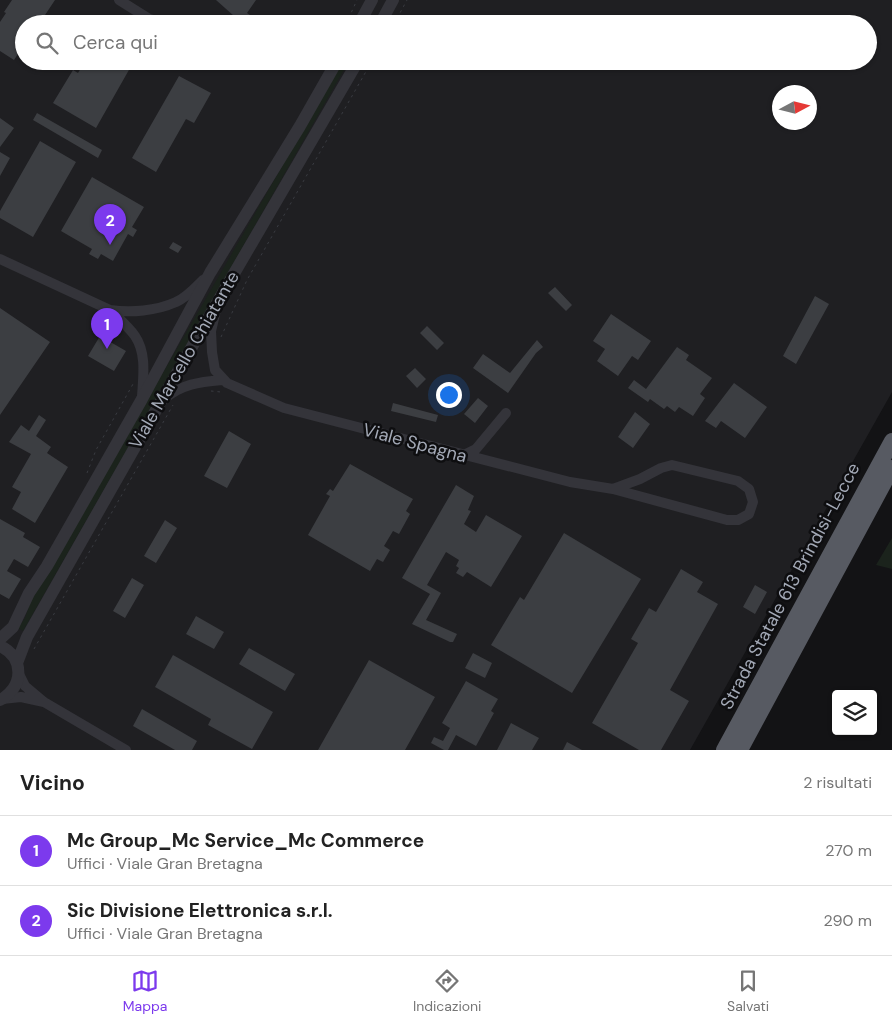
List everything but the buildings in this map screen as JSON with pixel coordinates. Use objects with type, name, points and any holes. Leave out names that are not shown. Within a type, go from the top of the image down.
[{"type":"highway","name":"Strada Statale 613 Brindisi-Lecce","points":[[724,750],[892,441]]},
{"type":"highway","name":"Strada Statale 613 Brindisi-Lecce","points":[[740,750],[892,468]]},
{"type":"highway","points":[[860,528],[870,525],[892,486]]},
{"type":"street","points":[[119,0],[142,15]]},
{"type":"street","points":[[364,15],[372,0]]},
{"type":"street","points":[[385,15],[393,0]]},
{"type":"street","name":"Viale Marcello Chiatante","points":[[0,639],[13,627],[29,593],[48,566],[210,273],[332,70]]},
{"type":"street","name":"Viale Marcello Chiatante","points":[[0,700],[9,694],[16,685],[18,669],[27,637],[218,301],[353,70]]},
{"type":"street","points":[[0,259],[110,310],[134,312],[176,302],[193,290],[210,273]]},
{"type":"street","points":[[218,301],[211,331],[212,352],[215,370],[222,380]]},
{"type":"street","points":[[110,310],[134,335],[141,348],[142,399]]},
{"type":"street","name":"Viale Spagna","points":[[160,403],[176,389],[196,382],[222,380],[284,408],[464,456],[570,482],[612,489],[727,520],[738,520],[749,514],[753,502],[749,489],[738,481],[672,465],[612,489]]},
{"type":"street","points":[[464,456],[476,449],[506,413]]},
{"type":"street","points":[[0,646],[8,650],[25,686],[44,702],[126,750]]},
{"type":"street","points":[[0,700],[21,697],[44,702]]},
{"type":"path","points":[[350,15],[358,0]]},
{"type":"path","points":[[399,15],[407,0]]},
{"type":"path","points":[[87,473],[96,450],[129,394],[135,380]]},
{"type":"shaded area","points":[[0,0],[892,0],[892,392],[690,750],[0,750]]},
{"type":"shaded area","points":[[338,70],[344,70],[23,631],[18,628],[25,618],[30,603]]},
{"type":"shaded area","points":[[892,538],[892,569],[876,565]]},
{"type":"place","name":"Sic Divisione Elettronica s.r.l.","points":[[110,245]]},
{"type":"place","name":"Mc Group_Mc Service_Mc Commerce","points":[[107,349]]}]
